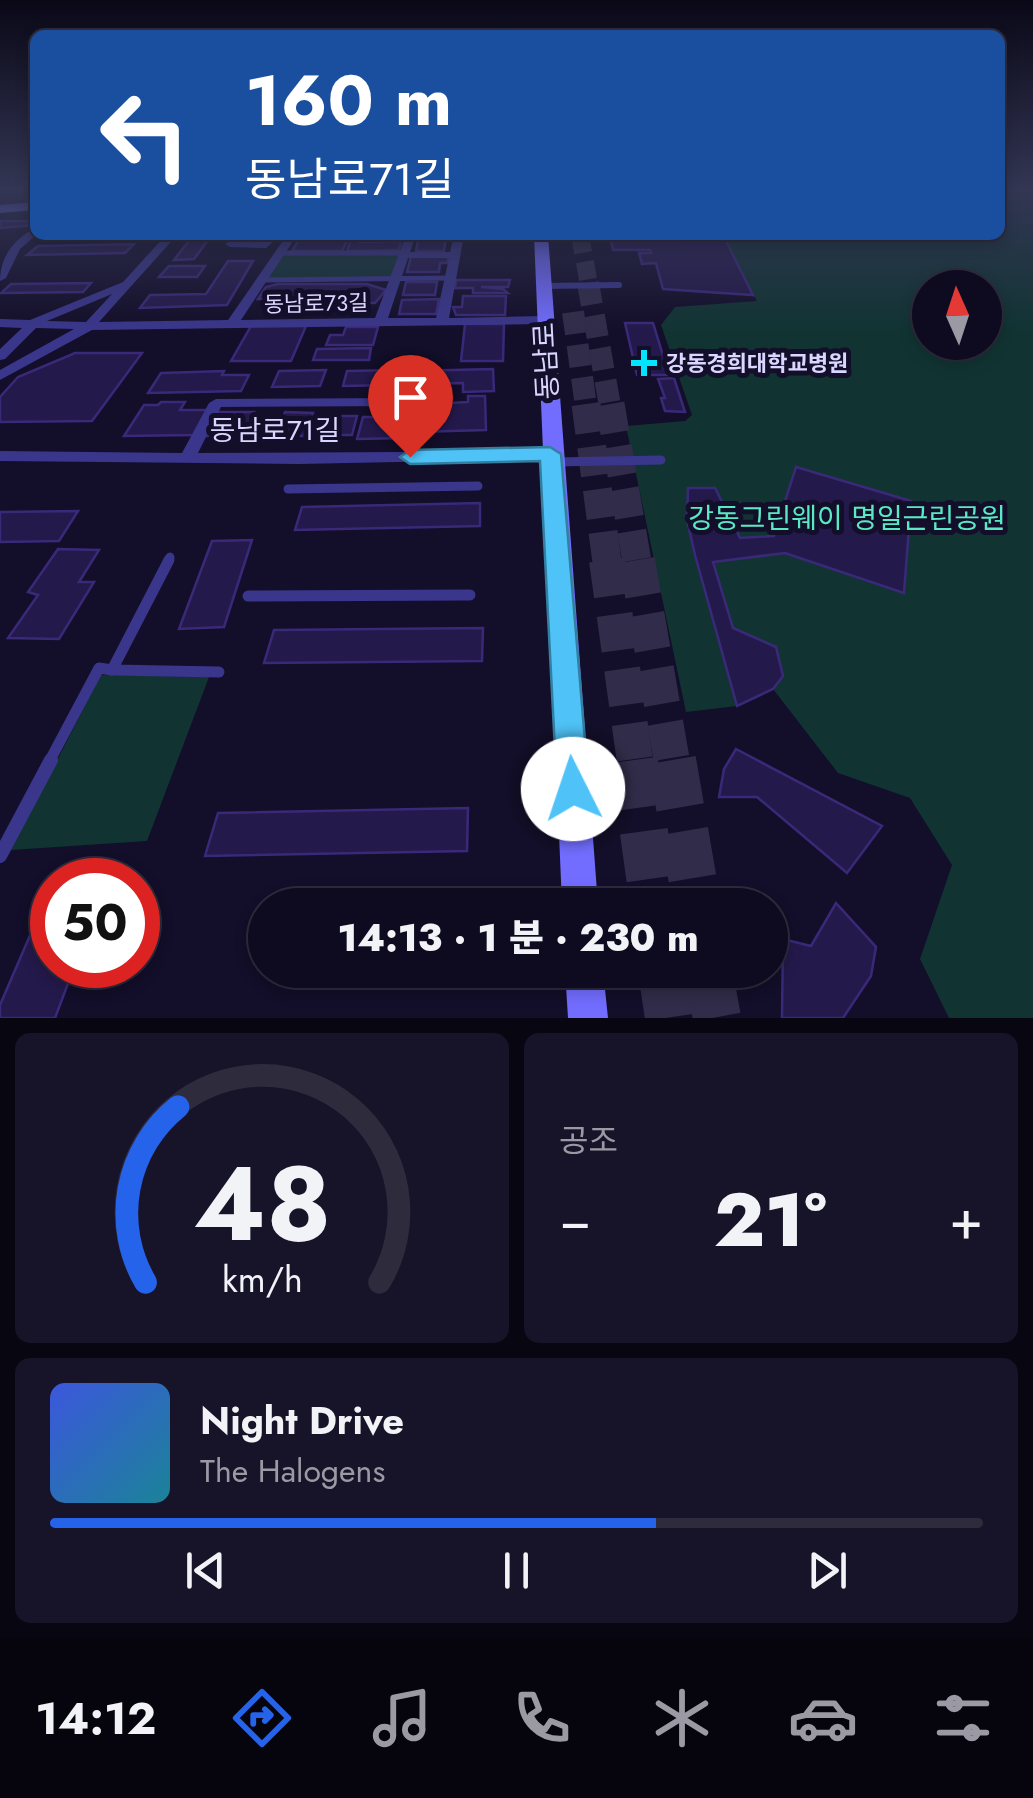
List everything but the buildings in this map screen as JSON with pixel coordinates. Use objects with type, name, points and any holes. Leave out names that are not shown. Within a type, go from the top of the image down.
[{"type":"main road","name":"동남로","points":[[541,240],[579,888]]},
{"type":"main road","points":[[586,988],[588,1018]]},
{"type":"street","points":[[0,278],[16,247],[28,237]]},
{"type":"street","points":[[0,376],[89,326],[168,240]]},
{"type":"street","points":[[230,244],[266,244],[270,240]]},
{"type":"street","points":[[232,324],[289,240]]},
{"type":"street","points":[[380,322],[409,240]]},
{"type":"street","points":[[442,321],[458,240]]},
{"type":"street","points":[[404,254],[455,254]]},
{"type":"street","points":[[0,356],[34,324],[132,282]]},
{"type":"street","name":"동남로73길","points":[[0,323],[89,326],[543,320]]},
{"type":"street","points":[[187,458],[216,403],[331,402],[412,404],[416,411],[410,457]]},
{"type":"street","name":"동남로71길","points":[[0,456],[551,458]]},
{"type":"lane","points":[[280,253],[404,254]]},
{"type":"lane","points":[[262,280],[450,278]]},
{"type":"lane","points":[[542,286],[619,285]]},
{"type":"lane","points":[[551,458],[661,460]]},
{"type":"lane","points":[[288,489],[478,486]]},
{"type":"lane","points":[[112,670],[170,557]]},
{"type":"lane","points":[[248,596],[470,595]]},
{"type":"lane","points":[[0,856],[99,668],[219,672]]},
{"type":"green space","name":"강동그린웨이 명일근린공원","points":[[1005,237],[1033,237],[1033,1018],[949,1018],[920,959],[952,865],[910,798],[838,773],[773,689],[737,706],[686,712],[626,426],[685,421],[692,415],[661,325],[675,307],[757,301],[726,240],[1005,240]]},
{"type":"green space","points":[[400,254],[392,277],[267,278],[282,255]]},
{"type":"green space","points":[[101,675],[209,677],[147,841],[11,850]]},
{"type":"tunnel","points":[[581,240],[589,285]]},
{"type":"tunnel","points":[[588,283],[610,406]]},
{"type":"tunnel","points":[[573,312],[586,406]]},
{"type":"tunnel","points":[[586,404],[607,562]]},
{"type":"tunnel","points":[[610,404],[637,562]]},
{"type":"tunnel","points":[[607,560],[635,762]]},
{"type":"tunnel","points":[[637,560],[672,762]]},
{"type":"tunnel","points":[[634,760],[652,888]]},
{"type":"tunnel","points":[[672,760],[694,888]]},
{"type":"tunnel","points":[[665,988],[669,1018]]},
{"type":"tunnel","points":[[711,988],[717,1018]]},
{"type":"place","name":"강동경희대학교병원","points":[[644,363]]},
{"type":"route","points":[[410,457],[550,454],[573,789]]}]
